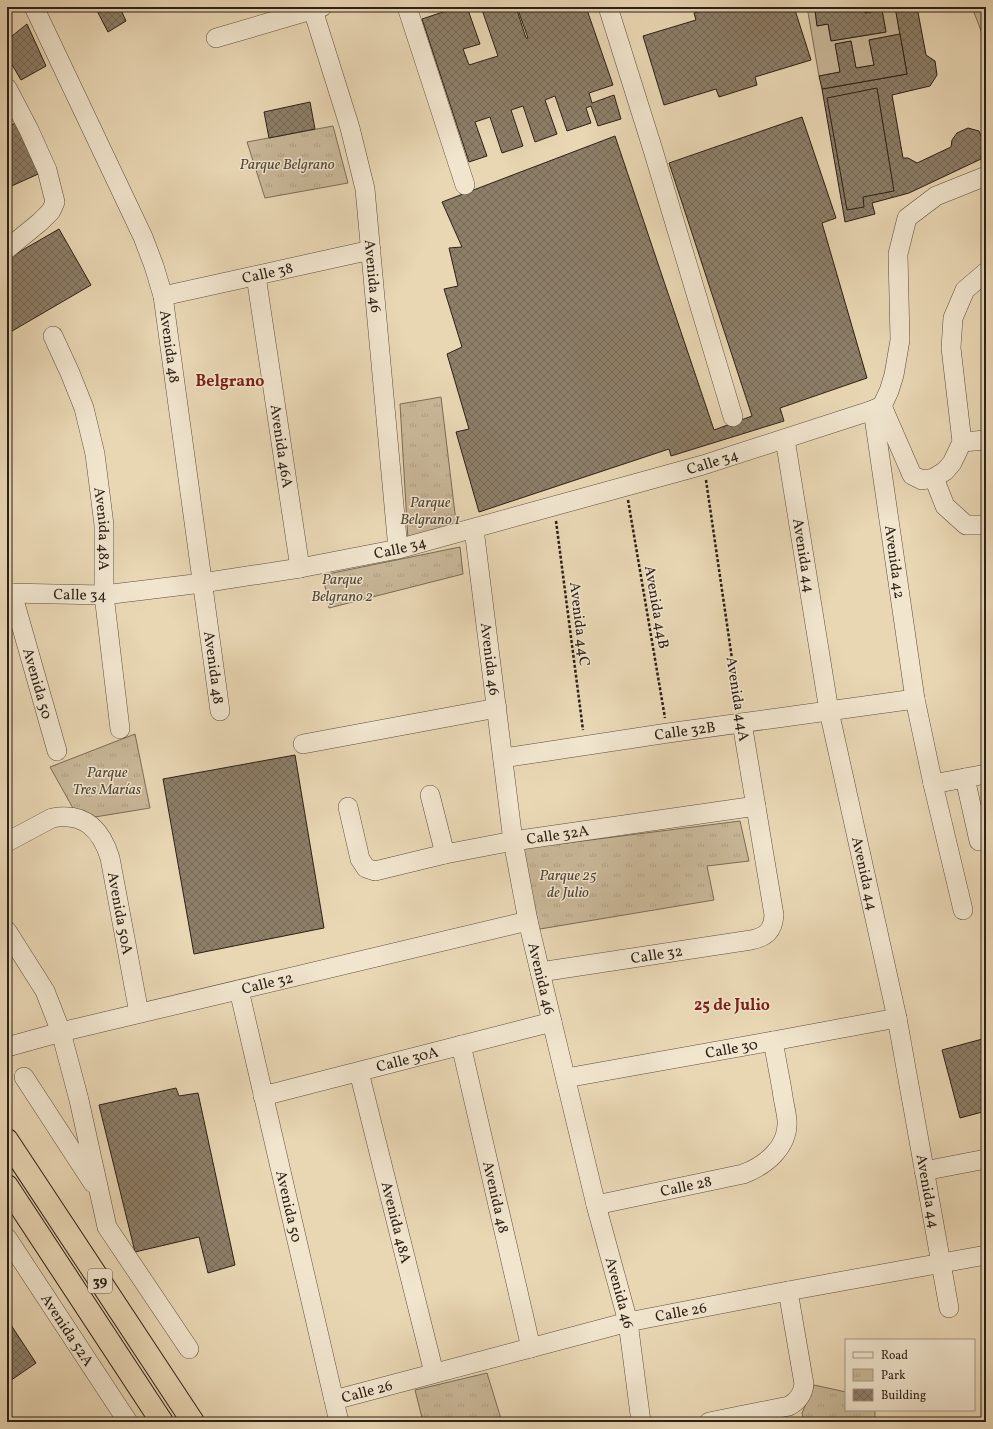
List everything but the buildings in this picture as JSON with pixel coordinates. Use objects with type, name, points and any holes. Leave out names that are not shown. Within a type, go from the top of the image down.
[{"type":"highway","name":"39","points":[[7,1140],[193,1422]]},
{"type":"highway","name":"39","points":[[7,1186],[162,1422]]},
{"type":"street","name":"Avenida 48","points":[[34,7],[140,231],[164,296],[220,712]]},
{"type":"street","points":[[407,7],[466,185]]},
{"type":"street","points":[[608,7],[653,150],[733,417]]},
{"type":"street","points":[[216,38],[318,8]]},
{"type":"street","name":"Avenida 46","points":[[318,8],[365,189],[372,250],[398,549]]},
{"type":"street","points":[[7,88],[29,130],[47,170],[52,185],[54,202],[51,211],[7,249]]},
{"type":"street","points":[[986,176],[936,196],[908,218],[898,254],[900,340],[890,391],[877,408],[912,475],[922,480],[934,478],[945,471],[952,463],[962,442],[951,348],[953,318],[965,290],[986,272]]},
{"type":"street","name":"Calle 38","points":[[164,296],[372,250]]},
{"type":"street","name":"Avenida 46A","points":[[256,276],[300,568]]},
{"type":"street","name":"Avenida 48A","points":[[53,336],[84,408],[95,454],[101,489],[104,525],[104,595],[120,729]]},
{"type":"street","name":"Calle 34","points":[[10,593],[104,595],[202,583],[300,568],[398,549],[704,465],[877,408]]},
{"type":"street","name":"Avenida 42","points":[[877,408],[915,699],[933,784],[963,910]]},
{"type":"street","name":"Avenida 44","points":[[786,439],[828,711],[897,1018],[949,1308]]},
{"type":"street","points":[[962,442],[986,440]]},
{"type":"street","points":[[934,478],[946,506],[966,525],[986,525]]},
{"type":"street","name":"Avenida 46","points":[[474,529],[513,841],[528,921],[540,972],[596,1205],[628,1322],[641,1422]]},
{"type":"street","name":"Avenida 50","points":[[10,593],[57,751]]},
{"type":"street","name":"Calle 32B","points":[[503,758],[584,745],[915,699]]},
{"type":"street","points":[[303,744],[497,708]]},
{"type":"street","name":"Avenida 44A","points":[[742,723],[774,916],[770,931]]},
{"type":"street","points":[[933,784],[986,774]]},
{"type":"street","points":[[965,778],[979,841]]},
{"type":"street","points":[[430,795],[445,854]]},
{"type":"street","name":"Calle 32A","points":[[348,807],[358,853],[363,865],[368,869],[375,871],[445,854],[513,841],[756,806]]},
{"type":"street","name":"Avenida 50A","points":[[7,842],[52,818],[59,816],[71,817],[86,822],[102,836],[110,858],[139,1014]]},
{"type":"street","name":"Calle 32","points":[[7,1047],[61,1032],[528,921]]},
{"type":"street","points":[[7,931],[45,991],[61,1032],[79,1100],[99,1193],[108,1227],[189,1349]]},
{"type":"street","name":"Calle 32","points":[[540,972],[751,940],[762,937],[770,931]]},
{"type":"street","name":"Avenida 50","points":[[239,990],[340,1422]]},
{"type":"street","name":"Calle 30","points":[[566,1078],[897,1018]]},
{"type":"street","name":"Calle 30A","points":[[263,1096],[552,1022]]},
{"type":"street","name":"Calle 28","points":[[596,1205],[743,1174],[756,1169],[772,1156],[777,1151],[783,1140],[787,1121],[773,1041]]},
{"type":"street","name":"Avenida 48","points":[[461,1046],[531,1348]]},
{"type":"street","name":"Avenida 48A","points":[[359,1072],[434,1373]]},
{"type":"street","points":[[24,1077],[99,1193]]},
{"type":"street","points":[[924,1171],[986,1159]]},
{"type":"street","name":"Avenida 52A","points":[[7,1238],[128,1422]]},
{"type":"street","name":"Calle 26","points":[[334,1400],[628,1322],[788,1290],[986,1255]]},
{"type":"street","points":[[709,1422],[789,1406],[800,1396],[804,1384],[788,1290]]},
{"type":"path","name":"Avenida 44A","points":[[704,465],[742,723]]},
{"type":"path","name":"Avenida 44B","points":[[625,486],[668,733]]},
{"type":"path","name":"Avenida 44C","points":[[554,507],[584,745]]},
{"type":"green space","points":[[807,7],[827,7],[815,10],[817,26],[828,24],[831,41],[886,32],[882,10],[865,13],[864,7],[895,7],[900,34],[869,40],[874,65],[856,68],[851,41],[836,44],[840,72],[819,76]]},
{"type":"green space","points":[[972,7],[986,7],[986,44]]},
{"type":"green space","name":"Parque Belgrano","points":[[333,126],[348,183],[265,198],[247,142]]},
{"type":"green space","name":"Parque Belgrano 1","points":[[441,397],[457,530],[408,540],[400,404]]},
{"type":"green space","name":"Parque Belgrano 2","points":[[460,547],[463,574],[329,608],[323,575]]},
{"type":"green space","name":"Parque Tres Marías","points":[[135,734],[150,808],[95,817],[74,810],[50,767]]},
{"type":"green space","name":"Parque 25 de Julio","points":[[740,821],[749,861],[707,866],[714,900],[534,930],[519,849]]},
{"type":"green space","points":[[487,1373],[502,1422],[423,1422],[415,1390]]},
{"type":"green space","points":[[814,1385],[845,1392],[845,1411],[875,1411],[875,1422],[804,1422],[802,1413]]},
{"type":"district","name":"Belgrano","points":[[230,380]]},
{"type":"district","name":"25 de Julio","points":[[732,1004]]}]
